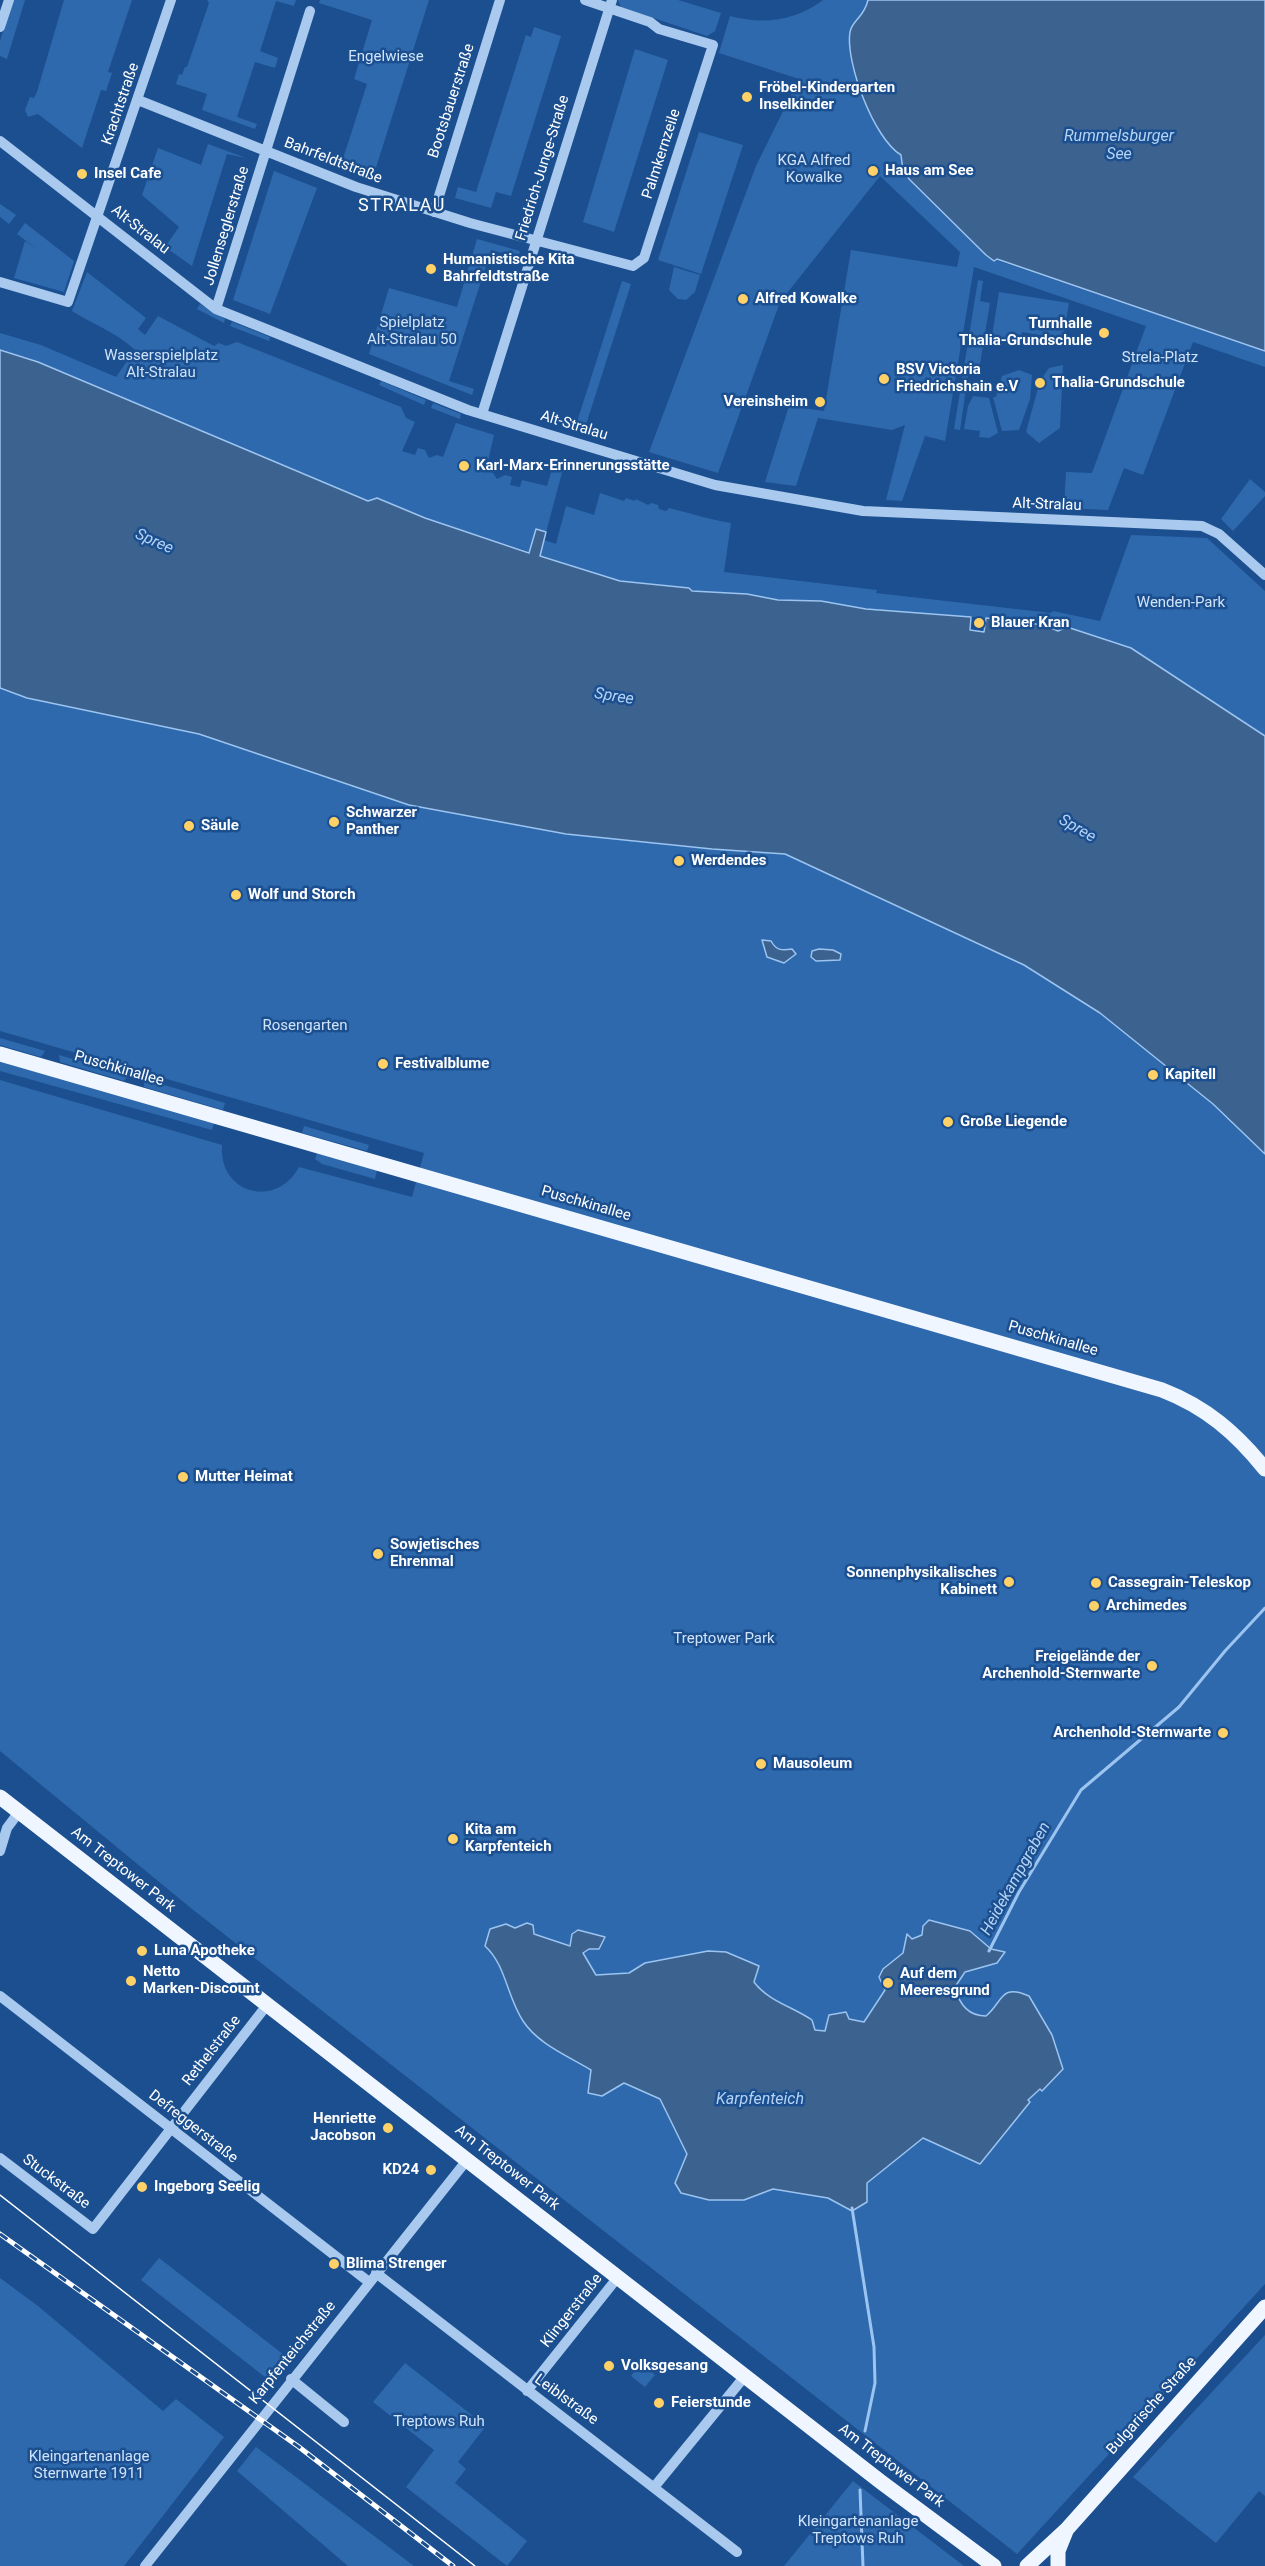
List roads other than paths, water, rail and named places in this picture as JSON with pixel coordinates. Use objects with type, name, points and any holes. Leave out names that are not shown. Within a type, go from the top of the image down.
[{"type":"main road","name":"Puschkinallee","points":[[0,1054],[1162,1390],[1191,1402],[1216,1418],[1233,1432],[1265,1469]]},
{"type":"main road","name":"Am Treptower Park","points":[[0,1797],[745,2376],[994,2566]]},
{"type":"main road","name":"Bulgarische Straße","points":[[1027,2566],[1067,2529],[1265,2307]]},
{"type":"main road","name":"Bulgarische Straße","points":[[1058,2566],[1058,2552],[1067,2529]]},
{"type":"street","points":[[0,27],[9,0]]},
{"type":"street","name":"Krachtstraße","points":[[0,282],[68,302],[171,0]]},
{"type":"street","name":"Bootsbauerstraße","points":[[434,212],[500,0]]},
{"type":"street","points":[[585,0],[611,4]]},
{"type":"street","name":"Palmkernzeile","points":[[611,4],[650,22],[659,29],[713,45],[644,258],[633,267]]},
{"type":"street","name":"Friedrich-Junge-Straße","points":[[482,414],[611,4]]},
{"type":"street","name":"Bahrfeldtstraße","points":[[266,151],[310,11]]},
{"type":"street","name":"Bahrfeldtstraße","points":[[138,99],[356,188],[633,267]]},
{"type":"street","name":"Alt-Stralau","points":[[0,141],[216,309],[482,414],[715,485],[863,511],[1195,526],[1211,529],[1265,574]]},
{"type":"street","name":"Jollenseglerstraße","points":[[216,309],[266,151]]},
{"type":"street","points":[[0,1851],[7,1828],[19,1812]]},
{"type":"street","name":"Defreggerstraße","points":[[0,1996],[171,2128],[372,2277]]},
{"type":"street","name":"Rethelstraße","points":[[93,2229],[267,2005]]},
{"type":"street","name":"Stuckstraße","points":[[0,2158],[93,2229]]},
{"type":"street","name":"Karpfenteichstraße","points":[[145,2566],[291,2379],[467,2160]]},
{"type":"street","name":"Leiblstraße","points":[[372,2277],[527,2391],[551,2406],[655,2486],[660,2494],[737,2552]]},
{"type":"street","name":"Klingerstraße","points":[[527,2391],[618,2277]]},
{"type":"street","points":[[655,2486],[745,2376]]},
{"type":"street","points":[[291,2379],[344,2422]]},
{"type":"water","name":"Rummelsburger See","points":[[868,0],[1265,0],[1265,351],[997,259],[994,261],[986,255],[910,180],[903,171],[901,155],[881,133],[872,117],[857,80],[850,45],[851,28],[864,11]]},
{"type":"water","name":"Spree","points":[[0,350],[38,362],[368,501],[377,498],[425,518],[529,553],[536,529],[546,532],[540,556],[620,581],[689,588],[692,591],[747,594],[778,600],[821,601],[866,609],[971,617],[970,630],[984,632],[986,618],[1044,625],[1058,631],[1067,627],[1131,648],[1265,736],[1265,1154],[1213,1104],[1100,1013],[1024,965],[785,854],[566,834],[409,805],[199,734],[27,698],[0,688]]},
{"type":"water","points":[[762,940],[771,941],[779,949],[792,949],[796,954],[784,963],[767,957]]},
{"type":"water","points":[[833,950],[841,954],[840,960],[816,961],[811,957],[812,951]]},
{"type":"water","name":"Karpfenteich","points":[[929,1920],[970,1931],[991,1949],[1005,1952],[997,1963],[965,1972],[955,1987],[959,1999],[969,2011],[986,2016],[1007,1993],[1029,1996],[1052,2035],[1063,2069],[1042,2091],[1040,2089],[1028,2100],[1030,2102],[980,2164],[923,2138],[867,2183],[867,2202],[852,2211],[828,2198],[773,2189],[744,2200],[709,2200],[681,2193],[675,2183],[687,2154],[660,2099],[624,2083],[602,2096],[588,2093],[591,2070],[554,2049],[529,2029],[513,2002],[498,1962],[485,1946],[490,1929],[506,1924],[515,1928],[527,1923],[533,1925],[534,1934],[570,1946],[572,1934],[578,1930],[605,1937],[599,1949],[589,1949],[583,1953],[596,1975],[629,1973],[645,1963],[708,1951],[726,1952],[759,1966],[754,1982],[760,1989],[773,1999],[812,2020],[815,2030],[825,2031],[829,2015],[846,2012],[849,2019],[864,2022],[885,1990],[879,1977],[883,1969],[903,1953],[907,1934],[912,1939],[922,1935],[923,1926]]},
{"type":"waterway","name":"Heidekampgraben","points":[[989,1951],[1019,1892],[1081,1790],[1179,1707],[1225,1651],[1265,1608]]},
{"type":"waterway","name":"Heidekampgraben","points":[[852,2208],[874,2347],[875,2383],[865,2431]]},
{"type":"waterway","name":"Heidekampgraben","points":[[860,2490],[863,2566]]},
{"type":"tram line","points":[[0,2195],[475,2566]]},
{"type":"railway","points":[[0,2234],[299,2447],[453,2566]]},
{"type":"place","name":"Fröbel-Kindergarten Inselkinder","points":[[747,97]]},
{"type":"place","name":"Haus am See","points":[[873,171]]},
{"type":"place","name":"Insel Cafe","points":[[82,174]]},
{"type":"place","name":"Humanistische Kita Bahrfeldtstraße","points":[[431,269]]},
{"type":"place","name":"Alfred Kowalke","points":[[743,299]]},
{"type":"place","name":"Turnhalle Thalia-Grundschule","points":[[1104,333]]},
{"type":"place","name":"BSV Victoria Friedrichshain e.V","points":[[884,379]]},
{"type":"place","name":"Thalia-Grundschule","points":[[1040,383]]},
{"type":"place","name":"Vereinsheim","points":[[820,402]]},
{"type":"place","name":"Karl-Marx-Erinnerungsstätte","points":[[464,466]]},
{"type":"place","name":"Blauer Kran","points":[[979,623]]},
{"type":"place","name":"Schwarzer Panther","points":[[334,822]]},
{"type":"place","name":"Säule","points":[[189,826]]},
{"type":"place","name":"Werdendes","points":[[679,861]]},
{"type":"place","name":"Wolf und Storch","points":[[236,895]]},
{"type":"place","name":"Festivalblume","points":[[383,1064]]},
{"type":"place","name":"Kapitell","points":[[1153,1075]]},
{"type":"place","name":"Große Liegende","points":[[948,1122]]},
{"type":"place","name":"Mutter Heimat","points":[[183,1477]]},
{"type":"place","name":"Sowjetisches Ehrenmal","points":[[378,1554]]},
{"type":"place","name":"Sonnenphysikalisches Kabinett","points":[[1009,1582]]},
{"type":"place","name":"Cassegrain-Teleskop","points":[[1096,1583]]},
{"type":"place","name":"Archimedes","points":[[1094,1606]]},
{"type":"place","name":"Freigelände der Archenhold-Sternwarte","points":[[1152,1666]]},
{"type":"place","name":"Archenhold-Sternwarte","points":[[1223,1733]]},
{"type":"place","name":"Mausoleum","points":[[761,1764]]},
{"type":"place","name":"Kita am Karpfenteich","points":[[453,1839]]},
{"type":"place","name":"Luna Apotheke","points":[[142,1951]]},
{"type":"place","name":"Netto Marken-Discount","points":[[131,1981]]},
{"type":"place","name":"Auf dem Meeresgrund","points":[[888,1983]]},
{"type":"place","name":"Henriette Jacobson","points":[[388,2128]]},
{"type":"place","name":"KD24","points":[[431,2170]]},
{"type":"place","name":"Ingeborg Seelig","points":[[142,2187]]},
{"type":"place","name":"Blima Strenger","points":[[334,2264]]},
{"type":"place","name":"Volksgesang","points":[[609,2366]]},
{"type":"place","name":"Feierstunde","points":[[659,2403]]},
{"type":"district","name":"STRALAU","points":[[402,206]]},
{"type":"park label","name":"Engelwiese","points":[[386,57]]},
{"type":"park label","name":"KGA Alfred Kowalke","points":[[814,170]]},
{"type":"park label","name":"Spielplatz Alt-Stralau 50","points":[[412,332]]},
{"type":"park label","name":"Strela-Platz","points":[[1160,358]]},
{"type":"park label","name":"Wasserspielplatz Alt-Stralau","points":[[161,364]]},
{"type":"park label","name":"Wenden-Park","points":[[1181,603]]},
{"type":"park label","name":"Rosengarten","points":[[305,1026]]},
{"type":"park label","name":"Treptower Park","points":[[724,1639]]},
{"type":"park label","name":"Treptows Ruh","points":[[439,2422]]},
{"type":"park label","name":"Kleingartenanlage Sternwarte 1911","points":[[89,2466]]},
{"type":"park label","name":"Kleingartenanlage Treptows Ruh","points":[[858,2530]]}]
